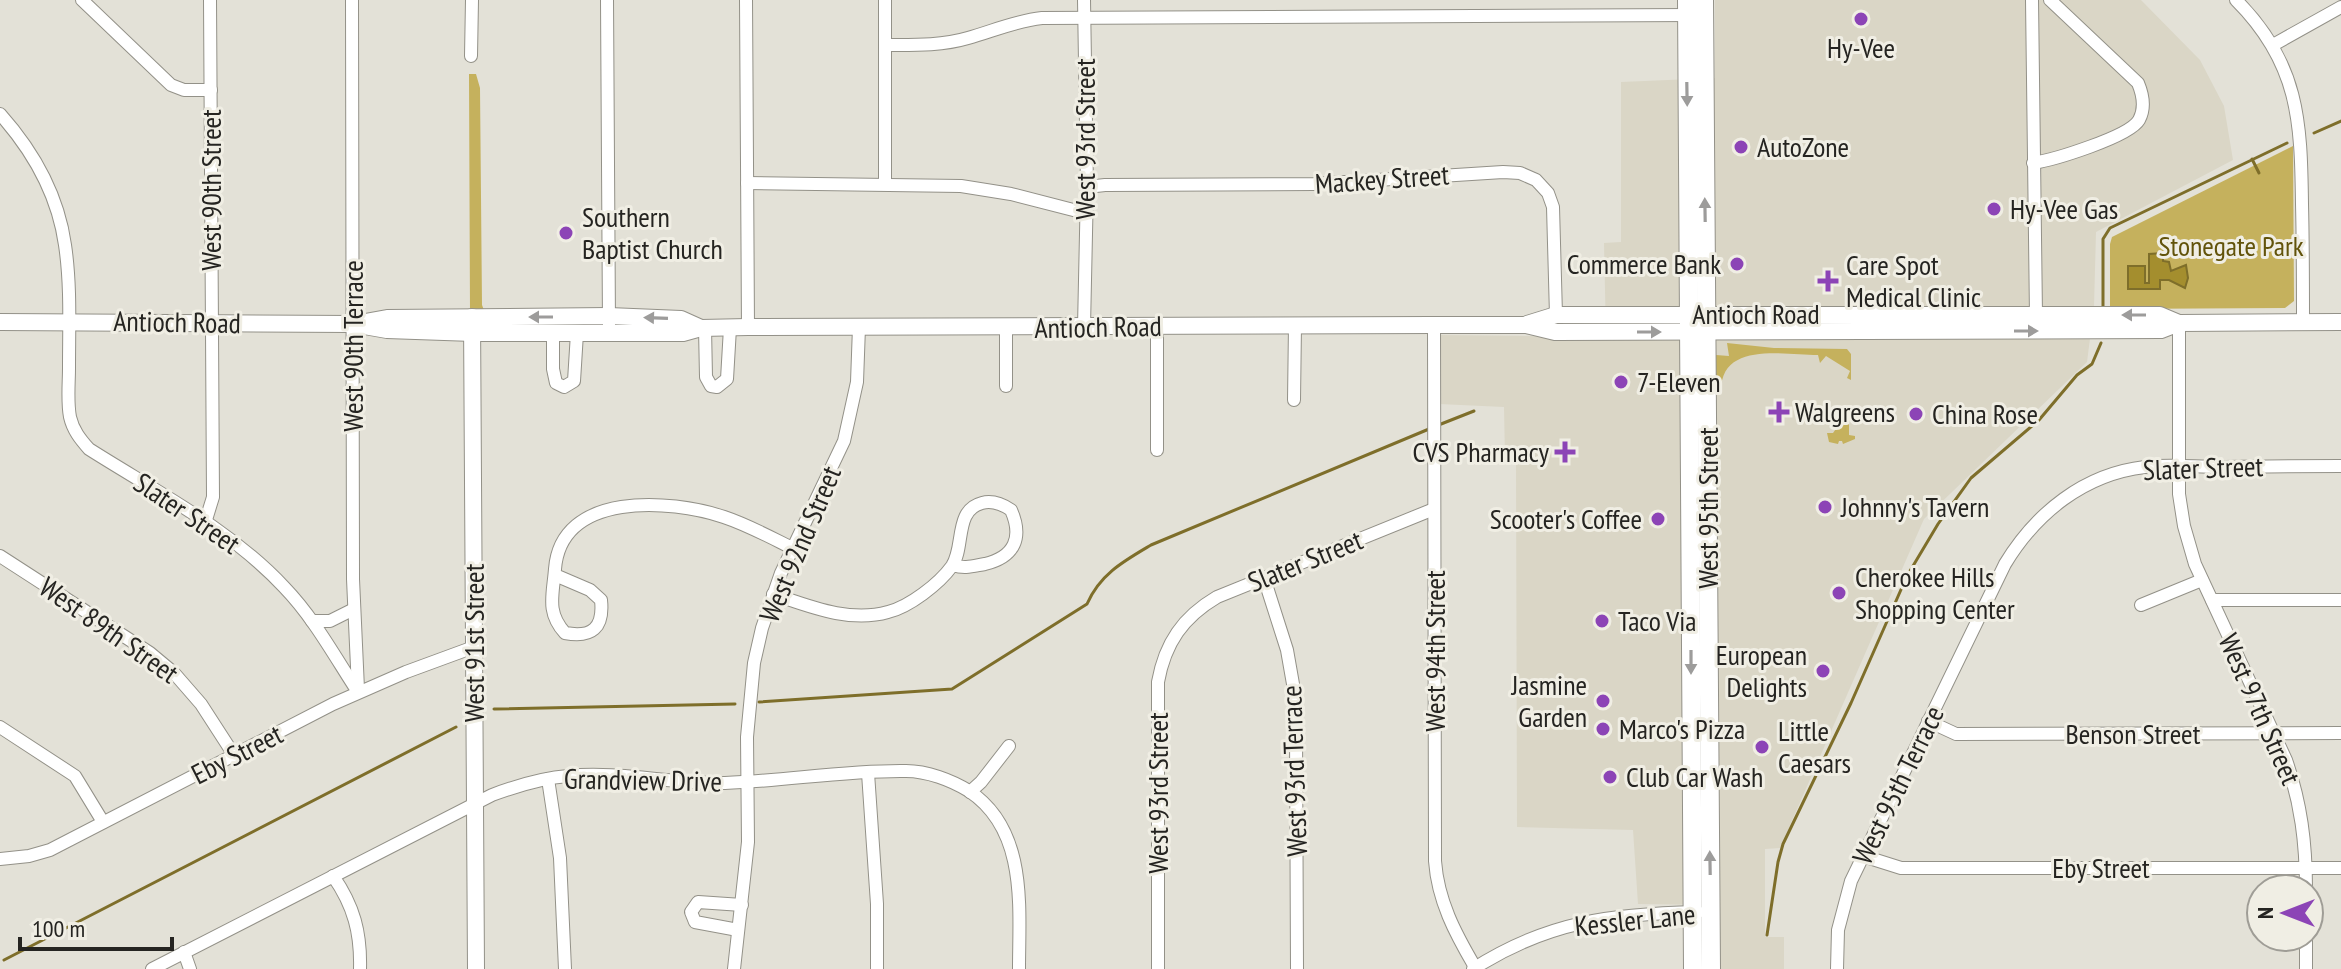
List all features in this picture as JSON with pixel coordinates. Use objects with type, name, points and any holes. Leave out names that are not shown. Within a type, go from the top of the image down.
[{"type":"main road","name":"West 95th Street","points":[[1695,8],[1702,912],[1711,969]]},
{"type":"main road","name":"Antioch Road","points":[[1526,325],[1556,315],[1698,323],[2161,330],[2179,323],[2341,322]]},
{"type":"main road","name":"Antioch Road","points":[[0,322],[353,324],[387,330],[472,325],[609,325],[681,319],[703,328],[1526,325],[1555,332],[1698,323],[2036,316],[2160,315],[2179,323]]},
{"type":"main road","name":"Antioch Road","points":[[472,325],[553,333],[577,333],[609,325]]},
{"type":"main road","name":"West 91st Street","points":[[472,325],[476,969]]},
{"type":"main road","name":"West 95th Street","points":[[1693,969],[1702,912]]},
{"type":"street","points":[[82,0],[171,85],[184,90],[211,90]]},
{"type":"street","name":"West 90th Street","points":[[205,523],[213,497],[210,0]]},
{"type":"street","name":"West 90th Terrace","points":[[352,0],[354,609],[358,692]]},
{"type":"street","points":[[471,56],[472,0]]},
{"type":"street","points":[[607,0],[609,325]]},
{"type":"street","points":[[746,0],[748,327]]},
{"type":"street","points":[[885,0],[885,183]]},
{"type":"street","name":"West 93rd Street","points":[[1084,0],[1087,187],[1084,327]]},
{"type":"street","points":[[2032,0],[2036,316]]},
{"type":"street","points":[[2033,163],[2063,157],[2127,130],[2140,119],[2143,107],[2138,83],[2050,0]]},
{"type":"street","points":[[2236,0],[2273,45],[2290,81],[2296,103],[2302,149],[2303,322]]},
{"type":"street","points":[[2273,45],[2341,7]]},
{"type":"street","points":[[885,45],[942,44],[1026,20],[1695,8]]},
{"type":"street","points":[[0,114],[24,142],[38,166],[58,215],[67,266],[69,321]]},
{"type":"street","name":"Mackey Street","points":[[1087,187],[1314,184],[1421,175],[1520,173],[1536,180],[1548,193],[1553,207],[1556,315]]},
{"type":"street","points":[[747,183],[939,184],[987,189],[1085,213]]},
{"type":"street","name":"Slater Street","points":[[69,321],[70,415],[81,440],[89,449],[205,523],[269,571],[312,621],[358,692]]},
{"type":"street","name":"West 97th Street","points":[[2179,323],[2179,466],[2184,526],[2202,580],[2286,760],[2301,808],[2306,873]]},
{"type":"street","points":[[1294,400],[1295,325]]},
{"type":"street","name":"West 94th Street","points":[[1434,325],[1437,878],[1452,927],[1474,968]]},
{"type":"street","points":[[1157,326],[1157,450]]},
{"type":"street","name":"West 92nd Street","points":[[734,969],[748,842],[750,689],[762,628],[773,594],[844,441],[857,382],[859,327]]},
{"type":"street","points":[[703,328],[706,377],[711,386],[717,387],[727,379],[730,328]]},
{"type":"street","name":"Antioch Road","points":[[1006,328],[1006,386]]},
{"type":"street","points":[[553,333],[553,369],[556,383],[564,387],[574,381],[577,333]]},
{"type":"street","name":"Slater Street","points":[[1984,608],[2018,543],[2036,521],[2060,501],[2093,482],[2143,467],[2341,466]]},
{"type":"street","points":[[773,594],[835,613],[871,615],[904,606],[922,595],[953,565],[964,520],[970,509],[987,501],[1011,510],[1018,531],[1013,546],[1003,557],[964,568],[953,565]]},
{"type":"street","points":[[555,575],[590,590],[601,600],[602,613],[598,626],[589,633],[577,635],[565,633],[557,625],[551,611],[557,549],[572,529],[592,515],[622,507],[663,506],[694,510],[723,517],[792,548]]},
{"type":"street","name":"Slater Street","points":[[1183,623],[1210,601],[1434,509]]},
{"type":"street","name":"West 89th Street","points":[[0,556],[150,653],[174,673],[201,704],[234,755]]},
{"type":"street","name":"West 93rd Terrace","points":[[1264,578],[1287,650],[1293,684],[1297,969]]},
{"type":"street","points":[[2141,605],[2202,580]]},
{"type":"street","points":[[2212,600],[2341,600]]},
{"type":"street","name":"West 95th Terrace","points":[[1837,969],[1841,912],[1851,881],[1984,608]]},
{"type":"street","points":[[312,621],[330,621],[354,609]]},
{"type":"street","name":"West 93rd Street","points":[[1158,969],[1158,682],[1168,647],[1183,623]]},
{"type":"street","name":"Eby Street","points":[[0,859],[50,850],[358,692],[474,647]]},
{"type":"street","name":"Benson Street","points":[[1928,721],[1956,734],[2341,733]]},
{"type":"street","points":[[0,727],[75,776],[103,822]]},
{"type":"street","points":[[1009,746],[970,792],[994,817],[1012,850],[1019,887],[1019,969]]},
{"type":"street","name":"Grandview Drive","points":[[152,969],[475,803],[519,785],[548,779],[597,776],[692,783],[918,772],[939,777],[970,792]]},
{"type":"street","points":[[868,773],[877,904],[877,969]]},
{"type":"street","points":[[548,779],[560,858],[565,969]]},
{"type":"street","name":"Eby Street","points":[[1863,856],[1901,868],[2341,868]]},
{"type":"street","points":[[333,876],[346,894],[355,916],[360,969]]},
{"type":"street","points":[[738,930],[695,922],[691,912],[698,902],[742,905]]},
{"type":"street","name":"Kessler Lane","points":[[1474,968],[1502,951],[1566,926],[1598,918],[1702,912]]},
{"type":"street","points":[[184,952],[190,969]]},
{"type":"shaded area","points":[[1715,0],[2141,0],[2200,60],[2224,106],[2233,160],[2096,232],[2094,307],[2087,362],[1924,519],[1780,848],[1765,849],[1765,937],[1784,937],[1784,969],[1717,969],[1716,905],[1638,904],[1633,830],[1517,827],[1516,460],[1505,459],[1504,407],[1439,404],[1438,335],[1606,337],[1604,243],[1621,242],[1621,82],[1715,78]]},
{"type":"shaded area","points":[[2163,253],[2163,261],[2169,262],[2171,271],[2186,265],[2188,278],[2185,288],[2169,280],[2160,280],[2160,289],[2128,289],[2128,266],[2145,266],[2145,283],[2149,283],[2149,254]]},
{"type":"green space","points":[[469,74],[476,74],[480,88],[482,305],[485,313],[470,313]]},
{"type":"green space","name":"Stonegate Park","points":[[2293,146],[2294,301],[2285,308],[2110,309],[2112,237]]},
{"type":"green space","points":[[1727,343],[1774,348],[1847,349],[1851,354],[1851,380],[1847,378],[1850,371],[1826,356],[1820,363],[1818,355],[1757,354],[1731,364],[1724,375],[1721,391],[1716,391],[1716,355],[1729,356]]},
{"type":"green space","points":[[1849,410],[1849,435],[1855,436],[1855,439],[1843,444],[1842,441],[1838,444],[1829,442],[1827,433],[1833,433]]},
{"type":"waterway","points":[[2314,133],[2341,121]]},
{"type":"waterway","points":[[2103,306],[2103,239],[2110,228],[2287,143]]},
{"type":"waterway","points":[[2252,159],[2259,173]]},
{"type":"waterway","points":[[1767,935],[1783,844],[1851,703],[1907,576],[1938,524],[1971,478],[2039,420],[2077,375],[2092,364],[2101,343]]},
{"type":"waterway","points":[[1436,426],[1474,411]]},
{"type":"waterway","points":[[759,702],[952,689],[1087,604],[1106,576],[1151,545],[1429,429]]},
{"type":"waterway","points":[[494,709],[735,704]]},
{"type":"waterway","points":[[4,960],[456,727]]},
{"type":"place","name":"Hy-Vee","points":[[1861,19]]},
{"type":"place","name":"AutoZone","points":[[1741,147]]},
{"type":"place","name":"Hy-Vee Gas","points":[[1994,209]]},
{"type":"place","name":"Southern Baptist Church","points":[[566,233]]},
{"type":"place","name":"Commerce Bank","points":[[1737,264]]},
{"type":"place","name":"Care Spot Medical Clinic","points":[[1828,281]]},
{"type":"place","name":"7-Eleven","points":[[1621,382]]},
{"type":"place","name":"Walgreens","points":[[1779,412]]},
{"type":"place","name":"China Rose","points":[[1916,414]]},
{"type":"place","name":"CVS Pharmacy","points":[[1565,452]]},
{"type":"place","name":"Johnny's Tavern","points":[[1825,507]]},
{"type":"place","name":"Scooter's Coffee","points":[[1658,519]]},
{"type":"place","name":"Cherokee Hills Shopping Center","points":[[1839,593]]},
{"type":"place","name":"Taco Via","points":[[1602,621]]},
{"type":"place","name":"European Delights","points":[[1823,671]]},
{"type":"place","name":"Jasmine Garden","points":[[1603,701]]},
{"type":"place","name":"Marco's Pizza","points":[[1603,729]]},
{"type":"place","name":"Little Caesars","points":[[1762,747]]},
{"type":"place","name":"Club Car Wash","points":[[1610,777]]}]
